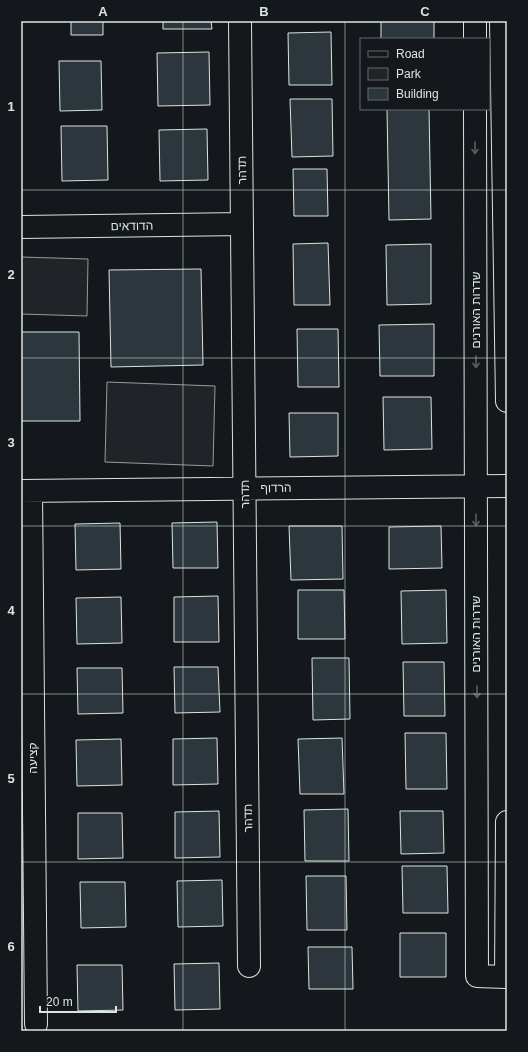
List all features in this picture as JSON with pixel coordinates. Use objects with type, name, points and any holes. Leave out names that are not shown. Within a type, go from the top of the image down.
[{"type":"street","name":"תדהר","points":[[240,21],[249,966]]},
{"type":"street","points":[[475,21],[475,38]]},
{"type":"street","points":[[501,21],[507,401]]},
{"type":"street","name":"שדרות האורנים","points":[[475,110],[477,976],[506,977],[507,822]]},
{"type":"street","name":"הדודאים","points":[[21,228],[242,224]]},
{"type":"street","name":"הרדוף","points":[[26,491],[507,486]]},
{"type":"street","name":"קציעה","points":[[26,491],[36,1024]]},
{"type":"green space","points":[[21,257],[88,259],[87,316],[21,314]]},
{"type":"green space","points":[[107,382],[215,386],[213,466],[105,462]]},
{"type":"building","points":[[71,21],[103,21],[103,35],[71,35]]},
{"type":"building","points":[[163,21],[211,21],[212,29],[163,29]]},
{"type":"building","points":[[381,21],[434,21],[434,38],[381,38]]},
{"type":"building","points":[[331,32],[332,85],[289,85],[288,33]]},
{"type":"building","points":[[209,52],[210,105],[158,106],[157,53]]},
{"type":"building","points":[[59,61],[101,61],[102,110],[60,111]]},
{"type":"building","points":[[290,99],[332,99],[333,156],[292,157]]},
{"type":"building","points":[[387,110],[429,110],[431,219],[389,220]]},
{"type":"building","points":[[61,126],[107,126],[108,180],[62,181]]},
{"type":"building","points":[[207,129],[208,180],[160,181],[159,130]]},
{"type":"building","points":[[293,169],[327,169],[328,216],[294,216]]},
{"type":"building","points":[[328,243],[330,305],[294,305],[293,244]]},
{"type":"building","points":[[431,244],[431,304],[387,305],[386,245]]},
{"type":"building","points":[[201,269],[203,365],[111,367],[109,270]]},
{"type":"building","points":[[434,324],[434,376],[380,376],[379,325]]},
{"type":"building","points":[[297,329],[338,329],[339,387],[298,387]]},
{"type":"building","points":[[21,332],[79,332],[80,421],[21,421]]},
{"type":"building","points":[[383,397],[431,397],[432,449],[384,450]]},
{"type":"building","points":[[289,413],[338,413],[338,456],[290,457]]},
{"type":"building","points":[[217,522],[218,568],[173,568],[172,523]]},
{"type":"building","points":[[120,523],[121,569],[76,570],[75,524]]},
{"type":"building","points":[[289,526],[342,526],[343,579],[291,580]]},
{"type":"building","points":[[441,526],[442,568],[389,569],[389,527]]},
{"type":"building","points":[[298,590],[344,590],[345,639],[298,639]]},
{"type":"building","points":[[446,590],[447,643],[402,644],[401,591]]},
{"type":"building","points":[[218,596],[219,642],[174,642],[174,597]]},
{"type":"building","points":[[121,597],[122,643],[77,644],[76,598]]},
{"type":"building","points":[[312,658],[349,658],[350,719],[313,720]]},
{"type":"building","points":[[403,662],[444,662],[445,716],[404,716]]},
{"type":"building","points":[[174,667],[218,667],[220,712],[175,713]]},
{"type":"building","points":[[77,668],[122,668],[123,713],[78,714]]},
{"type":"building","points":[[405,733],[446,733],[447,789],[406,789]]},
{"type":"building","points":[[217,738],[218,784],[173,785],[173,739]]},
{"type":"building","points":[[342,738],[344,794],[300,794],[298,739]]},
{"type":"building","points":[[121,739],[122,785],[77,786],[76,740]]},
{"type":"building","points":[[348,809],[349,861],[305,861],[304,810]]},
{"type":"building","points":[[219,811],[220,857],[175,858],[175,812]]},
{"type":"building","points":[[400,811],[443,811],[444,853],[401,854]]},
{"type":"building","points":[[78,813],[122,813],[123,858],[78,859]]},
{"type":"building","points":[[402,866],[447,866],[448,913],[403,913]]},
{"type":"building","points":[[306,876],[346,876],[347,930],[307,930]]},
{"type":"building","points":[[222,880],[223,926],[178,927],[177,881]]},
{"type":"building","points":[[80,882],[125,882],[126,927],[81,928]]},
{"type":"building","points":[[400,933],[446,933],[446,977],[400,977]]},
{"type":"building","points":[[308,947],[352,947],[353,989],[309,989]]},
{"type":"building","points":[[219,963],[220,1009],[175,1010],[174,964]]},
{"type":"building","points":[[77,965],[122,965],[123,1010],[78,1011]]}]
